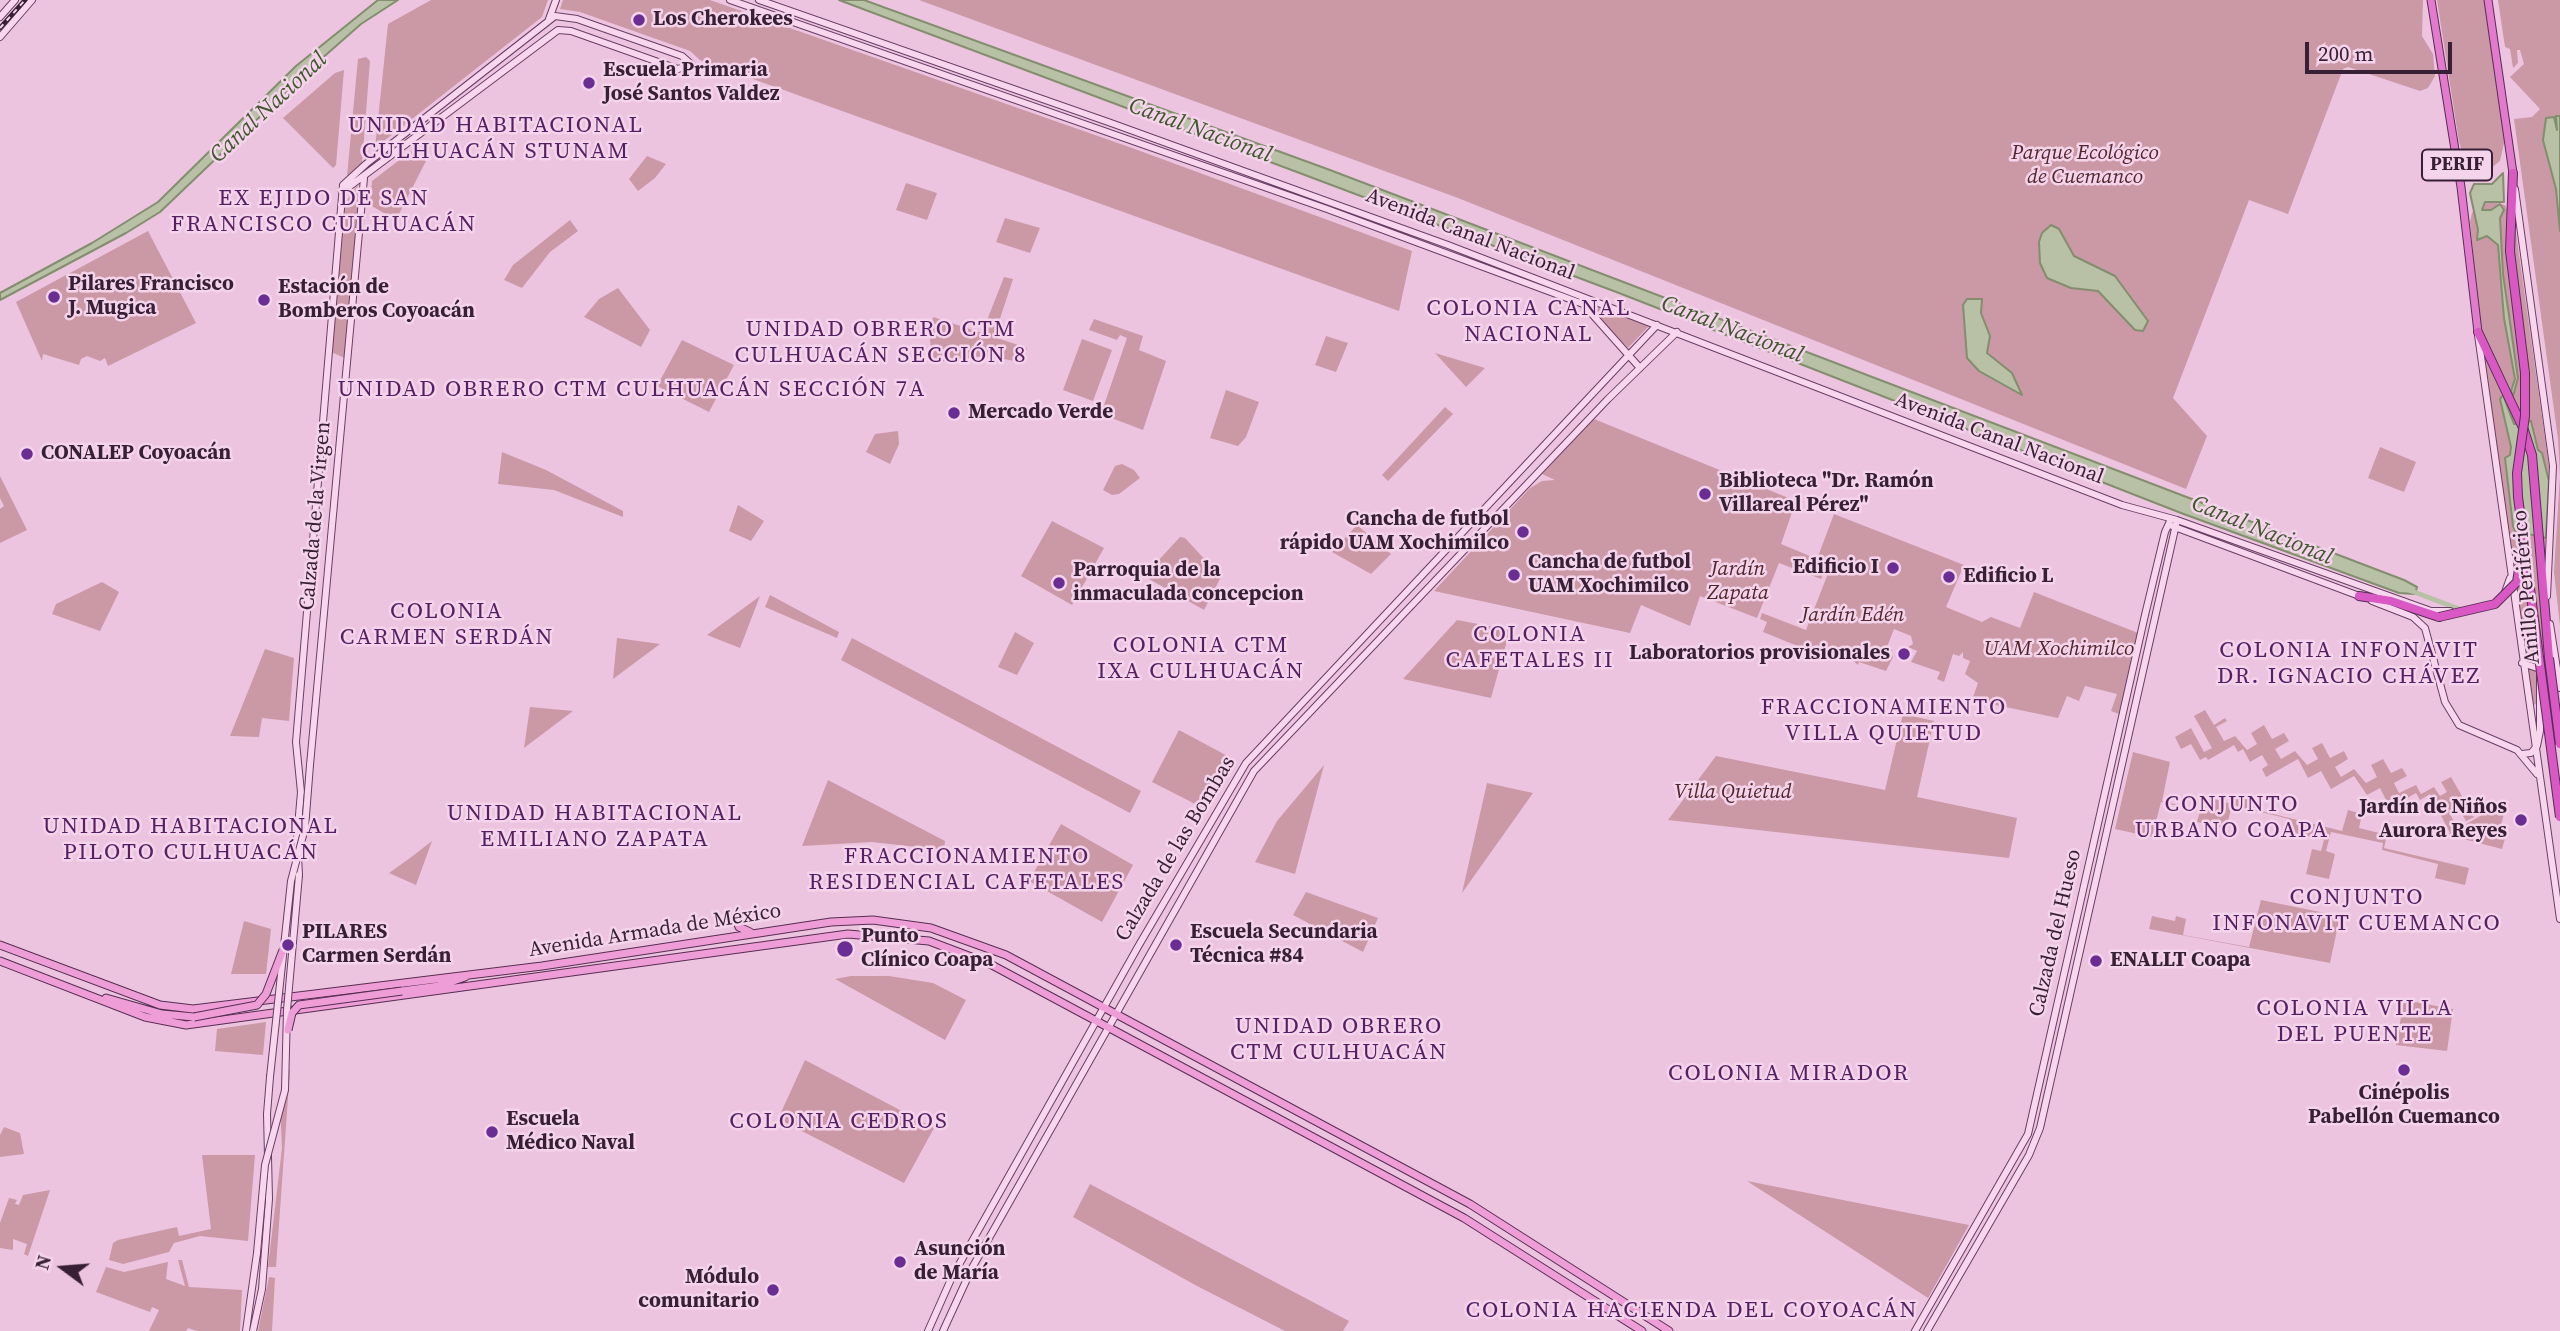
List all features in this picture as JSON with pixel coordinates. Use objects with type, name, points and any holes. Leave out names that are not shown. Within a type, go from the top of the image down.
[{"type":"highway","name":"PERIF","points":[[2431,0],[2461,187],[2478,332]]},
{"type":"highway","name":"PERIF","points":[[2488,0],[2513,173]]},
{"type":"highway","name":"Anillo Periférico","points":[[2513,173],[2510,226],[2512,284],[2526,385],[2517,473],[2560,817]]},
{"type":"highway","name":"Anillo Periférico","points":[[2478,332],[2528,442],[2535,471],[2540,575],[2560,744]]},
{"type":"highway","points":[[2359,596],[2391,601],[2439,617],[2494,604],[2510,591],[2521,573],[2518,524],[2520,512]]},
{"type":"main road","points":[[0,18],[15,0]]},
{"type":"main road","points":[[0,37],[32,0]]},
{"type":"main road","points":[[549,19],[555,0]]},
{"type":"main road","name":"Avenida Canal Nacional","points":[[730,0],[1327,209],[1583,304],[1627,357],[1640,368]]},
{"type":"main road","name":"Avenida Canal Nacional","points":[[759,0],[1111,122],[1676,332],[2171,522],[2436,612],[2488,605],[2502,595],[2510,578]]},
{"type":"main road","points":[[560,15],[682,56],[692,65],[678,69],[571,31],[558,30],[544,37],[364,178],[343,189],[549,19],[560,15]]},
{"type":"main road","points":[[878,52],[881,43]]},
{"type":"main road","points":[[1107,133],[1111,122]]},
{"type":"main road","name":"PERIF","points":[[2513,173],[2553,466],[2547,601],[2560,688]]},
{"type":"main road","name":"Calzada de la Virgen","points":[[253,1331],[262,1289],[269,1199],[267,1114],[270,1077],[291,881],[305,828],[364,178]]},
{"type":"main road","name":"Calzada de la Virgen","points":[[246,1331],[265,1165],[283,1108],[299,875],[297,838],[302,792],[296,742],[343,189]]},
{"type":"main road","name":"Calzada de las Bombas","points":[[928,1331],[952,1277],[1096,1022],[1233,785],[1255,753],[1657,325]]},
{"type":"main road","name":"Calzada de las Bombas","points":[[943,1331],[972,1268],[1254,771],[1676,332]]},
{"type":"main road","name":"PERIF","points":[[2478,332],[2510,578],[2560,919]]},
{"type":"main road","name":"Avenida Canal Nacional","points":[[2171,522],[2188,532],[2359,596],[2420,622],[2430,640],[2450,714],[2469,731],[2522,754]]},
{"type":"main road","name":"Calzada del Hueso","points":[[1927,1331],[2029,1155],[2040,1128],[2172,538],[2171,522]]},
{"type":"main road","name":"Calzada del Hueso","points":[[1915,1331],[2028,1134],[2147,605],[2171,522]]},
{"type":"main road","points":[[2172,538],[2178,533],[2188,532]]},
{"type":"main road","points":[[2522,663],[2544,670]]},
{"type":"main road","points":[[2538,776],[2522,754],[2535,751],[2540,732],[2538,687],[2544,670],[2551,665],[2557,665]]},
{"type":"main road","points":[[1233,785],[1242,790]]},
{"type":"main road","points":[[735,917],[739,927],[754,933]]},
{"type":"main road","name":"Avenida Armada de México","points":[[0,945],[171,1007],[193,1009],[469,976],[852,920],[912,923],[976,942],[1470,1204],[1669,1331]]},
{"type":"main road","name":"Avenida Armada de México","points":[[82,992],[175,1025],[281,1014],[766,944],[858,934],[911,938],[949,947],[990,964],[1464,1218],[1642,1331]]},
{"type":"main road","points":[[0,961],[82,992],[162,1014],[194,1017],[257,1006],[267,994],[283,950]]},
{"type":"main road","points":[[288,1030],[295,1008],[306,1003],[439,986],[469,976]]},
{"type":"green space","points":[[431,0],[548,0],[542,17],[375,148],[388,24]]},
{"type":"green space","points":[[563,0],[710,0],[1132,148],[1412,251],[1399,311],[700,60],[690,51],[580,12],[560,9]]},
{"type":"green space","name":"Parque Ecológico de Cuemanco","points":[[919,0],[2423,0],[2422,36],[2433,54],[2435,76],[2428,88],[2420,91],[2348,67],[2343,69],[2288,214],[2249,200],[2173,398],[2207,436],[2186,489],[1458,198]]},
{"type":"green space","points":[[2437,0],[2485,0],[2506,134],[2500,161],[2486,172],[2475,170],[2466,161],[2459,142]]},
{"type":"green space","points":[[2498,0],[2560,0],[2560,476],[2558,439],[2514,119],[2532,117],[2540,109],[2510,77],[2524,64],[2520,50],[2517,50],[2518,63],[2513,68],[2510,49],[2505,47]]},
{"type":"green space","points":[[366,57],[370,61],[362,164],[347,176],[358,59]]},
{"type":"green space","points":[[344,70],[336,165],[333,168],[283,118],[335,73]]},
{"type":"green space","points":[[411,151],[426,161],[396,220],[370,205],[372,181]]},
{"type":"green space","points":[[647,156],[666,164],[655,178],[638,191],[629,179]]},
{"type":"green space","points":[[906,183],[937,193],[927,220],[896,210]]},
{"type":"green space","points":[[357,186],[360,191],[345,358],[331,352],[346,201]]},
{"type":"green space","points":[[2488,201],[2505,205],[2515,226],[2549,466],[2543,587],[2554,700],[2532,705],[2483,355],[2470,222],[2478,205]]},
{"type":"green space","points":[[1005,218],[1040,228],[1030,253],[996,242]]},
{"type":"green space","points":[[570,220],[578,231],[550,252],[522,288],[504,280],[513,265]]},
{"type":"green space","points":[[148,231],[196,323],[108,366],[105,358],[100,361],[87,356],[81,359],[79,365],[43,354],[42,361],[16,302]]},
{"type":"green space","points":[[1004,277],[1013,279],[994,337],[1027,348],[1022,362],[984,356],[933,363],[930,340],[933,317],[982,333]]},
{"type":"green space","points":[[618,288],[650,330],[641,347],[584,317],[599,299]]},
{"type":"green space","points":[[1596,304],[1650,325],[1628,348],[1594,312]]},
{"type":"green space","points":[[1094,319],[1143,336],[1139,350],[1166,361],[1143,430],[1101,414],[1127,338],[1120,335],[1117,340],[1089,330]]},
{"type":"green space","points":[[1326,336],[1348,343],[1336,372],[1315,365]]},
{"type":"green space","points":[[1082,339],[1112,350],[1093,401],[1063,390]]},
{"type":"green space","points":[[682,340],[734,365],[709,412],[657,386]]},
{"type":"green space","points":[[1435,353],[1485,368],[1466,387]]},
{"type":"green space","points":[[1226,390],[1259,402],[1246,437],[1238,446],[1210,438]]},
{"type":"green space","points":[[1445,407],[1453,414],[1388,481],[1382,475]]},
{"type":"green space","points":[[1594,419],[1796,501],[1781,544],[1817,559],[1834,514],[1964,565],[1946,607],[1982,622],[1991,617],[2020,628],[2034,592],[2138,633],[2119,714],[2111,711],[2117,694],[2085,686],[2079,701],[2067,696],[2058,718],[1972,700],[1978,683],[1965,674],[1970,661],[1963,658],[1963,652],[1959,656],[1953,654],[1944,682],[1937,679],[1940,672],[1911,662],[1917,651],[1908,647],[1913,644],[1911,636],[1894,629],[1887,647],[1893,650],[1890,651],[1893,657],[1886,671],[1859,662],[1858,665],[1852,660],[1830,655],[1831,652],[1818,647],[1815,653],[1763,632],[1767,622],[1760,619],[1762,613],[1806,630],[1827,576],[1823,574],[1821,579],[1779,563],[1757,618],[1700,596],[1690,626],[1641,605],[1630,633],[1434,591],[1530,488],[1542,481],[1555,480],[1542,474]]},
{"type":"green space","points":[[898,431],[899,444],[890,464],[866,452],[875,434]]},
{"type":"green space","points":[[2380,447],[2416,462],[2404,492],[2368,478]]},
{"type":"green space","points":[[502,452],[546,470],[623,511],[623,517],[554,490],[498,484]]},
{"type":"green space","points":[[1122,464],[1134,470],[1140,478],[1119,494],[1112,495],[1103,490],[1115,466]]},
{"type":"green space","points":[[0,476],[27,530],[0,543],[0,509],[4,506],[0,498]]},
{"type":"green space","points":[[2560,476],[2560,626],[2554,572]]},
{"type":"green space","points":[[738,505],[764,521],[751,541],[729,531]]},
{"type":"green space","points":[[1052,521],[1104,548],[1072,605],[1021,576]]},
{"type":"green space","points":[[1357,525],[1391,554],[1371,574],[1332,552]]},
{"type":"green space","points":[[1180,537],[1185,538],[1210,565],[1223,573],[1204,610],[1149,579],[1157,562]]},
{"type":"green space","points":[[102,582],[119,592],[100,631],[52,614],[56,604]]},
{"type":"green space","points":[[770,595],[839,632],[837,638],[765,607]]},
{"type":"green space","points":[[760,596],[740,648],[707,635]]},
{"type":"green space","points":[[1457,620],[1510,630],[1491,698],[1403,679]]},
{"type":"green space","points":[[1015,632],[1034,643],[1017,675],[998,667]]},
{"type":"green space","points":[[617,638],[660,644],[613,679]]},
{"type":"green space","points":[[852,638],[1141,791],[1130,813],[841,660]]},
{"type":"green space","points":[[265,649],[294,658],[289,721],[262,718],[259,737],[230,736]]},
{"type":"green space","points":[[530,707],[573,711],[524,748]]},
{"type":"green space","points":[[2205,710],[2214,725],[2225,718],[2227,721],[2216,727],[2224,741],[2235,736],[2247,750],[2257,744],[2251,733],[2264,725],[2272,739],[2284,733],[2289,741],[2275,749],[2281,759],[2295,751],[2307,765],[2318,759],[2312,748],[2322,743],[2330,758],[2344,751],[2348,759],[2335,767],[2341,777],[2354,769],[2366,783],[2377,777],[2371,765],[2383,759],[2391,773],[2402,768],[2407,776],[2394,783],[2399,793],[2416,785],[2421,794],[2434,787],[2440,796],[2447,792],[2441,782],[2451,777],[2474,817],[2466,821],[2459,809],[2450,814],[2458,829],[2502,803],[2506,807],[2499,832],[2506,835],[2502,849],[2448,835],[2450,833],[2430,794],[2420,800],[2416,793],[2390,808],[2380,788],[2367,795],[2354,776],[2331,789],[2321,771],[2308,778],[2298,759],[2266,777],[2262,769],[2268,765],[2262,755],[2250,762],[2243,749],[2238,752],[2234,745],[2208,760],[2206,757],[2200,760],[2191,744],[2181,749],[2175,737],[2191,728],[2204,752],[2212,748],[2194,716]]},
{"type":"green space","name":"Villa Quietud","points":[[1903,714],[1934,721],[1917,797],[2017,818],[2009,858],[1668,820],[1716,756],[1885,790]]},
{"type":"green space","points":[[1179,730],[1235,760],[1205,809],[1152,782]]},
{"type":"green space","points":[[2133,752],[2170,762],[2162,801],[2200,810],[2204,796],[2232,804],[2234,796],[2263,802],[2261,811],[2342,831],[2348,810],[2362,814],[2359,828],[2387,835],[2384,848],[2469,868],[2465,885],[2435,878],[2438,864],[2382,850],[2383,843],[2331,832],[2326,851],[2335,854],[2329,879],[2306,874],[2312,849],[2321,851],[2324,840],[2286,831],[2289,819],[2232,805],[2226,829],[2197,822],[2200,811],[2161,802],[2152,837],[2115,829]]},
{"type":"green space","points":[[1324,765],[1295,874],[1255,862],[1277,821]]},
{"type":"green space","points":[[828,780],[945,841],[944,850],[872,842],[802,846]]},
{"type":"green space","points":[[1487,783],[1533,793],[1462,893]]},
{"type":"green space","points":[[1061,824],[1133,865],[1102,922],[1029,881]]},
{"type":"green space","points":[[432,841],[416,885],[389,873],[410,858]]},
{"type":"green space","points":[[1306,892],[1378,918],[1363,952],[1293,915]]},
{"type":"green space","points":[[2261,900],[2340,916],[2330,963],[2149,929],[2152,916],[2175,921],[2176,916],[2186,919],[2183,935],[2249,947]]},
{"type":"green space","points":[[244,921],[271,929],[266,974],[231,974]]},
{"type":"green space","points":[[851,976],[889,976],[933,983],[966,1000],[945,1040],[835,979]]},
{"type":"green space","points":[[2404,1000],[2453,1009],[2447,1051],[2396,1045]]},
{"type":"green space","points":[[266,1022],[263,1055],[215,1051],[217,1029]]},
{"type":"green space","points":[[805,1060],[934,1128],[904,1183],[778,1119]]},
{"type":"green space","points":[[283,1070],[290,1070],[276,1267],[268,1267],[282,1148],[280,1103]]},
{"type":"green space","points":[[4,1127],[20,1133],[24,1154],[0,1157],[0,1135]]},
{"type":"green space","points":[[202,1155],[255,1155],[248,1241],[200,1236],[174,1243],[169,1252],[123,1264],[109,1260],[113,1243],[118,1240],[177,1227],[179,1236],[211,1229]]},
{"type":"green space","points":[[1747,1181],[1969,1225],[1928,1298]]},
{"type":"green space","points":[[1090,1184],[1349,1321],[1343,1331],[1285,1331],[1197,1286],[1073,1217]]},
{"type":"green space","points":[[50,1190],[28,1256],[24,1254],[27,1244],[13,1239],[13,1250],[0,1248],[0,1223],[9,1198],[17,1200],[15,1204],[19,1205],[23,1195]]},
{"type":"green space","points":[[178,1260],[182,1260],[189,1287],[242,1290],[240,1331],[197,1331],[188,1328],[186,1331],[149,1331],[159,1310],[152,1307],[150,1312],[96,1292],[106,1267],[124,1272],[168,1262],[166,1279],[185,1286]]},
{"type":"green space","points":[[269,1277],[275,1278],[272,1331],[258,1331]]},
{"type":"water","name":"Canal Nacional","points":[[378,0],[398,0],[361,24],[311,68],[160,212],[0,300],[0,293],[92,243],[158,202],[296,66]]},
{"type":"water","name":"Canal Nacional","points":[[839,0],[864,0],[1330,170],[2404,580],[2417,587],[2415,594],[2399,593],[2181,513],[1619,293]]},
{"type":"water","points":[[2556,116],[2560,116],[2560,231],[2556,189],[2543,140],[2546,118],[2554,117],[2557,130]]},
{"type":"water","points":[[2503,173],[2504,202],[2485,202],[2482,210],[2491,210],[2500,204],[2504,210],[2500,218],[2503,274],[2518,378],[2513,396],[2511,391],[2515,379],[2504,318],[2498,245],[2487,236],[2477,240],[2478,230],[2470,193],[2474,184],[2492,184]]},
{"type":"water","points":[[2051,225],[2059,229],[2074,256],[2115,276],[2148,321],[2143,331],[2135,330],[2098,291],[2071,288],[2047,278],[2040,263],[2039,242],[2042,233]]},
{"type":"water","points":[[1967,299],[1982,299],[1981,313],[1990,336],[1987,353],[2012,373],[2022,395],[1979,371],[1967,358],[1963,305]]},
{"type":"water","points":[[2503,395],[2514,424],[2531,421],[2538,450],[2542,453],[2549,481],[2546,538],[2515,531],[2513,526],[2505,458],[2510,455],[2511,447],[2500,399]]},
{"type":"waterway","name":"Canal Nacional","points":[[2409,590],[2459,609]]},
{"type":"railway","points":[[0,28],[25,0]]},
{"type":"place","name":"Los Cherokees","points":[[639,20]]},
{"type":"place","name":"Escuela Primaria José Santos Valdez","points":[[589,83]]},
{"type":"place","name":"Pilares Francisco J. Mugica","points":[[54,297]]},
{"type":"place","name":"Estación de Bomberos Coyoacán","points":[[264,300]]},
{"type":"place","name":"Mercado Verde","points":[[954,413]]},
{"type":"place","name":"CONALEP Coyoacán","points":[[27,454]]},
{"type":"place","name":"Biblioteca \"Dr. Ramón Villareal Pérez\"","points":[[1705,494]]},
{"type":"place","name":"Cancha de futbol rápido UAM Xochimilco","points":[[1523,532]]},
{"type":"place","name":"Edificio I","points":[[1893,568]]},
{"type":"place","name":"Cancha de futbol UAM Xochimilco","points":[[1514,575]]},
{"type":"place","name":"Edificio L","points":[[1949,577]]},
{"type":"place","name":"Parroquia de la inmaculada concepcion","points":[[1059,583]]},
{"type":"place","name":"Laboratorios provisionales","points":[[1904,654]]},
{"type":"place","name":"Jardín de Niños Aurora Reyes","points":[[2521,820]]},
{"type":"place","name":"PILARES Carmen Serdán","points":[[288,945]]},
{"type":"place","name":"Escuela Secundaria Técnica #84","points":[[1176,945]]},
{"type":"place","name":"Punto Clínico Coapa","points":[[845,949]]},
{"type":"place","name":"ENALLT Coapa","points":[[2096,961]]},
{"type":"place","name":"Cinépolis Pabellón Cuemanco","points":[[2404,1070]]},
{"type":"place","name":"Escuela Médico Naval","points":[[492,1132]]},
{"type":"place","name":"Asunción de María","points":[[900,1262]]},
{"type":"place","name":"Módulo comunitario","points":[[773,1290]]},
{"type":"district","name":"UNIDAD HABITACIONAL CULHUACÁN STUNAM","points":[[496,139]]},
{"type":"district","name":"EX EJIDO DE SAN FRANCISCO CULHUACÁN","points":[[324,212]]},
{"type":"district","name":"COLONIA CANAL NACIONAL","points":[[1529,322]]},
{"type":"district","name":"UNIDAD OBRERO CTM CULHUACÁN SECCIÓN 8","points":[[881,343]]},
{"type":"district","name":"UNIDAD OBRERO CTM CULHUACÁN SECCIÓN 7A","points":[[632,390]]},
{"type":"district","name":"COLONIA CARMEN SERDÁN","points":[[447,625]]},
{"type":"district","name":"COLONIA CAFETALES II","points":[[1530,648]]},
{"type":"district","name":"COLONIA CTM IXA CULHUACÁN","points":[[1201,659]]},
{"type":"district","name":"COLONIA INFONAVIT DR. IGNACIO CHÁVEZ","points":[[2349,664]]},
{"type":"district","name":"FRACCIONAMIENTO VILLA QUIETUD","points":[[1884,721]]},
{"type":"district","name":"CONJUNTO URBANO COAPA","points":[[2232,818]]},
{"type":"district","name":"UNIDAD HABITACIONAL EMILIANO ZAPATA","points":[[595,827]]},
{"type":"district","name":"UNIDAD HABITACIONAL PILOTO CULHUACÁN","points":[[191,840]]},
{"type":"district","name":"FRACCIONAMIENTO RESIDENCIAL CAFETALES","points":[[967,870]]},
{"type":"district","name":"CONJUNTO INFONAVIT CUEMANCO","points":[[2357,911]]},
{"type":"district","name":"COLONIA VILLA DEL PUENTE","points":[[2355,1022]]},
{"type":"district","name":"UNIDAD OBRERO CTM CULHUACÁN","points":[[1339,1040]]},
{"type":"district","name":"COLONIA MIRADOR","points":[[1789,1074]]},
{"type":"district","name":"COLONIA CEDROS","points":[[839,1122]]},
{"type":"district","name":"COLONIA HACIENDA DEL COYOACÁN","points":[[1692,1311]]},
{"type":"park label","name":"Jardín Zapata","points":[[1738,582]]},
{"type":"park label","name":"Jardín Edén","points":[[1853,616]]},
{"type":"park label","name":"UAM Xochimilco","points":[[2059,650]]}]
